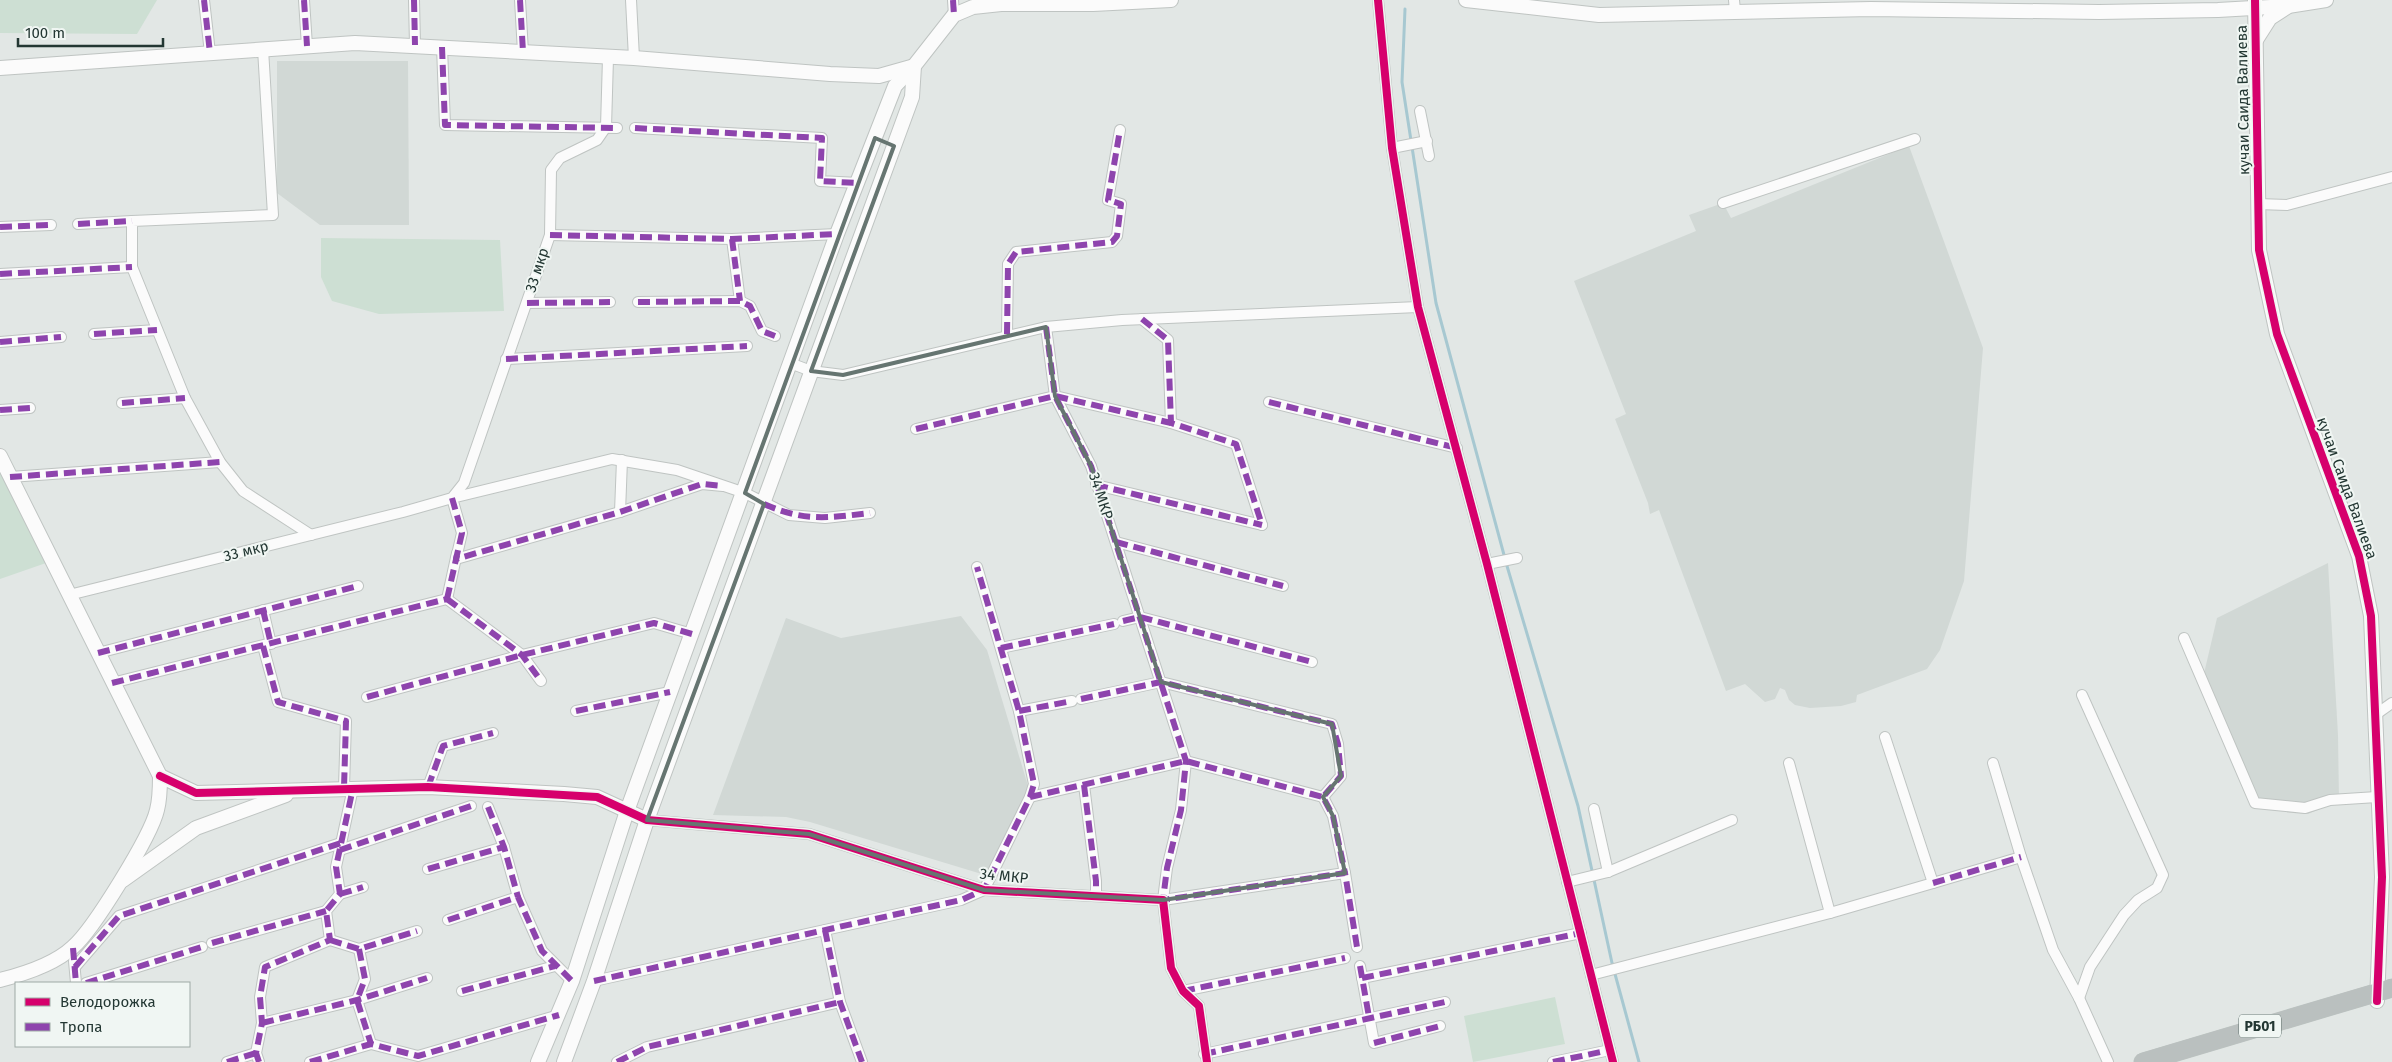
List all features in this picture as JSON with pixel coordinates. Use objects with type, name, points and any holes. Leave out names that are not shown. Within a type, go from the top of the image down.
[{"type":"highway","name":"РБ01","points":[[2143,1062],[2385,995]]},
{"type":"highway","name":"РБ01","points":[[2172,1062],[2385,995]]},
{"type":"main road","points":[[538,1062],[572,981],[627,811],[745,493],[837,234],[895,86],[914,66],[954,15],[973,7],[1002,4],[1093,4],[1171,0]]},
{"type":"main road","points":[[1466,0],[1598,15],[1735,5],[2218,10],[2255,4],[2288,6],[2326,0]]},
{"type":"main road","points":[[2218,10],[2232,0]]},
{"type":"main road","name":"кучаи Саида Валиева","points":[[2255,4],[2259,250],[2277,334],[2359,556],[2371,616],[2385,995]]},
{"type":"main road","points":[[2255,40],[2270,18],[2288,6]]},
{"type":"main road","points":[[0,68],[355,43],[634,58],[830,74],[879,76],[914,66]]},
{"type":"main road","points":[[564,1062],[594,981],[647,820],[912,97],[914,66]]},
{"type":"main road","points":[[879,76],[890,90],[889,99]]},
{"type":"main road","points":[[874,138],[894,146]]},
{"type":"main road","points":[[0,456],[160,776],[157,811],[151,826],[119,883],[83,937],[73,948],[57,958],[0,980]]},
{"type":"main road","points":[[160,776],[196,793],[428,787],[597,797],[647,820]]},
{"type":"main road","points":[[119,883],[196,828],[286,795],[348,788]]},
{"type":"street","points":[[204,0],[210,52]]},
{"type":"street","points":[[304,0],[307,46]]},
{"type":"street","points":[[414,0],[415,45]]},
{"type":"street","points":[[520,0],[523,52]]},
{"type":"street","points":[[631,0],[634,58]]},
{"type":"street","points":[[953,0],[954,15]]},
{"type":"street","points":[[1378,0],[1392,148],[1418,307],[1487,564],[1613,1062]]},
{"type":"street","points":[[442,47],[445,124],[617,128]]},
{"type":"street","points":[[78,224],[273,216],[263,49]]},
{"type":"street","points":[[606,127],[608,58]]},
{"type":"street","points":[[1417,144],[1420,111]]},
{"type":"street","name":"33 мкр","points":[[452,498],[464,483],[550,235],[551,170],[560,158],[597,140],[606,127]]},
{"type":"street","points":[[635,128],[822,138],[820,181],[858,183]]},
{"type":"street","points":[[1007,334],[1008,264],[1016,252],[1112,242],[1117,236],[1120,204],[1108,200],[1120,130]]},
{"type":"street","points":[[1723,203],[1914,139]]},
{"type":"street","points":[[1392,148],[1417,144]]},
{"type":"street","points":[[1417,144],[1429,156]]},
{"type":"street","points":[[2258,204],[2287,205],[2392,177]]},
{"type":"street","points":[[132,221],[132,266],[185,398],[220,462],[243,492],[311,535]]},
{"type":"street","points":[[0,227],[51,225]]},
{"type":"street","points":[[550,235],[732,239],[837,234]]},
{"type":"street","points":[[732,239],[740,301]]},
{"type":"street","points":[[0,274],[132,266]]},
{"type":"street","points":[[638,302],[740,301],[750,306],[762,331],[775,336]]},
{"type":"street","points":[[527,303],[610,302]]},
{"type":"street","points":[[790,363],[811,371],[843,375],[1007,334],[1046,327],[1142,319],[1418,307]]},
{"type":"street","points":[[1142,319],[1168,340],[1171,422]]},
{"type":"street","name":"34 МКР","points":[[1046,327],[1055,396],[1091,466],[1186,761]]},
{"type":"street","points":[[94,334],[157,330]]},
{"type":"street","points":[[0,342],[62,337]]},
{"type":"street","points":[[506,359],[747,346]]},
{"type":"street","points":[[916,429],[1055,396],[1171,422],[1236,444],[1262,525],[1096,485]]},
{"type":"street","points":[[122,403],[185,398]]},
{"type":"street","points":[[1269,402],[1456,448]]},
{"type":"street","points":[[0,410],[30,408]]},
{"type":"street","name":"33 мкр","points":[[69,595],[612,459],[676,470],[745,493],[764,504]]},
{"type":"street","points":[[620,512],[622,460]]},
{"type":"street","points":[[10,477],[220,462]]},
{"type":"street","points":[[456,559],[620,512],[702,484],[723,486]]},
{"type":"street","points":[[447,598],[462,533],[452,498]]},
{"type":"street","points":[[764,504],[789,514],[825,518],[870,513]]},
{"type":"street","points":[[1116,542],[1283,586]]},
{"type":"street","points":[[1487,564],[1517,558]]},
{"type":"street","name":"34 МКР","points":[[594,981],[961,900],[984,890],[1030,797],[1034,784],[1019,711],[977,568]]},
{"type":"street","points":[[98,653],[358,586]]},
{"type":"street","points":[[112,682],[267,645],[447,598]]},
{"type":"street","points":[[447,598],[522,656],[541,681]]},
{"type":"street","points":[[262,610],[278,702],[346,721],[348,788],[341,846],[336,867],[340,894]]},
{"type":"street","points":[[1001,648],[1140,617],[1312,662]]},
{"type":"street","points":[[367,697],[522,656],[654,624],[692,634]]},
{"type":"street","points":[[2184,638],[2255,803],[2305,808],[2330,800],[2377,797]]},
{"type":"street","points":[[1019,711],[1161,682],[1332,724],[1338,744],[1341,776],[1323,797]]},
{"type":"street","points":[[576,711],[670,692]]},
{"type":"street","points":[[2079,998],[2090,967],[2124,915],[2138,900],[2157,888],[2163,875],[2082,695]]},
{"type":"street","points":[[2376,714],[2392,703]]},
{"type":"street","points":[[428,787],[443,746],[493,733]]},
{"type":"street","points":[[1885,737],[1933,883]]},
{"type":"street","points":[[1186,761],[1181,810],[1167,868],[1163,900],[1171,968],[1183,991],[1199,1006],[1205,1058],[1369,1017],[1445,1002]]},
{"type":"street","points":[[1030,797],[1186,761],[1323,797],[1333,816],[1345,873],[1356,946]]},
{"type":"street","points":[[1993,762],[2021,857],[2053,950],[2079,998],[2108,1062]]},
{"type":"street","points":[[1789,763],[1830,913]]},
{"type":"street","points":[[1084,785],[1096,881],[1096,896]]},
{"type":"street","points":[[74,967],[119,916],[472,806]]},
{"type":"street","points":[[488,807],[504,846],[518,897],[542,951],[572,981]]},
{"type":"street","points":[[1594,809],[1608,872]]},
{"type":"street","name":"34 МКР","points":[[647,820],[809,834],[984,890],[1163,900],[1345,873]]},
{"type":"street","points":[[1567,882],[1608,872],[1732,820]]},
{"type":"street","points":[[428,869],[504,846]]},
{"type":"street","points":[[1591,975],[1830,913],[2021,857]]},
{"type":"street","points":[[89,982],[207,945],[326,911],[340,894],[363,887]]},
{"type":"street","points":[[448,920],[518,897]]},
{"type":"street","points":[[326,911],[330,940]]},
{"type":"street","points":[[825,930],[840,1002],[862,1062]]},
{"type":"street","points":[[227,1062],[257,1057],[262,1023],[260,997],[265,967],[330,940],[360,948],[417,931]]},
{"type":"street","points":[[1362,978],[1581,933]]},
{"type":"street","points":[[73,948],[76,982]]},
{"type":"street","points":[[360,948],[364,979],[357,1000],[371,1044]]},
{"type":"street","points":[[1183,991],[1345,958]]},
{"type":"street","points":[[462,991],[555,966]]},
{"type":"street","points":[[1360,966],[1374,1043],[1440,1026]]},
{"type":"street","points":[[262,1023],[357,1000],[427,978]]},
{"type":"street","points":[[617,1062],[647,1047],[840,1002]]},
{"type":"street","points":[[310,1062],[371,1044],[418,1056],[559,1015]]},
{"type":"street","points":[[1554,1062],[1610,1050]]},
{"type":"highlighted area","points":[[875,138],[894,146],[811,371],[843,375],[1046,327],[1055,396],[1091,466],[1161,682],[1332,724],[1341,776],[1323,797],[1333,816],[1345,873],[1163,900],[984,890],[809,834],[647,820],[764,504],[745,493]]},
{"type":"shaded area","points":[[277,61],[408,61],[409,225],[320,225],[277,193]]},
{"type":"shaded area","points":[[1909,146],[1983,348],[1964,581],[1940,650],[1927,669],[1857,695],[1856,702],[1841,706],[1810,708],[1795,705],[1789,700],[1785,690],[1780,688],[1775,699],[1765,702],[1745,684],[1726,691],[1659,510],[1650,514],[1648,503],[1615,419],[1626,414],[1574,281],[1696,231],[1689,215],[1723,203],[1731,218]]},
{"type":"shaded area","points":[[2328,563],[2338,735],[2339,801],[2308,814],[2252,807],[2202,682],[2217,618]]},
{"type":"shaded area","points":[[961,616],[987,650],[1029,789],[985,875],[810,822],[786,817],[713,815],[786,618],[841,638]]},
{"type":"green space","points":[[0,0],[157,0],[137,34],[0,33]]},
{"type":"green space","points":[[321,238],[500,240],[504,311],[379,314],[332,301],[321,277]]},
{"type":"green space","points":[[0,470],[46,563],[0,579]]},
{"type":"green space","points":[[1555,997],[1565,1044],[1473,1062],[1464,1016]]},
{"type":"waterway","points":[[1405,9],[1402,82],[1436,303],[1507,566],[1578,806],[1612,963],[1639,1062]]},
{"type":"marked path","points":[[204,0],[210,53]]},
{"type":"marked path","points":[[304,0],[307,46]]},
{"type":"marked path","points":[[414,0],[415,45]]},
{"type":"marked path","points":[[520,0],[523,52]]},
{"type":"marked path","points":[[953,0],[954,15]]},
{"type":"marked path","points":[[442,47],[445,125],[617,128]]},
{"type":"marked path","points":[[635,128],[822,138],[820,181],[858,183]]},
{"type":"marked path","points":[[1007,334],[1008,264],[1016,252],[1112,242],[1117,236],[1121,204],[1108,200],[1120,130]]},
{"type":"marked path","points":[[78,224],[132,221]]},
{"type":"marked path","points":[[0,227],[51,225]]},
{"type":"marked path","points":[[550,235],[732,239],[837,234]]},
{"type":"marked path","points":[[732,239],[740,301]]},
{"type":"marked path","points":[[0,274],[132,267]]},
{"type":"marked path","points":[[638,302],[740,301],[750,306],[762,331],[775,336]]},
{"type":"marked path","points":[[527,303],[610,302]]},
{"type":"marked path","points":[[1142,319],[1168,340],[1171,423],[1236,444],[1262,525]]},
{"type":"marked path","points":[[1046,327],[1055,396],[1091,466],[1186,761],[1181,810],[1167,868],[1163,900],[1345,873],[1357,947]]},
{"type":"marked path","points":[[94,334],[157,330]]},
{"type":"marked path","points":[[0,342],[61,337]]},
{"type":"marked path","points":[[506,359],[747,346]]},
{"type":"marked path","points":[[916,429],[1055,396],[1171,423]]},
{"type":"marked path","points":[[122,403],[185,398]]},
{"type":"marked path","points":[[1269,402],[1457,448]]},
{"type":"marked path","points":[[0,410],[30,408]]},
{"type":"marked path","points":[[10,477],[220,462]]},
{"type":"marked path","points":[[452,498],[462,533],[456,559],[620,512],[702,484],[723,486]]},
{"type":"marked path","points":[[1096,485],[1262,525]]},
{"type":"marked path","points":[[764,504],[792,514],[804,516],[828,517],[870,513]]},
{"type":"marked path","points":[[1116,542],[1283,586]]},
{"type":"marked path","points":[[447,599],[457,555]]},
{"type":"marked path","points":[[594,981],[961,900],[984,890],[1030,797],[1034,784],[1019,711],[977,567]]},
{"type":"marked path","points":[[98,653],[358,586]]},
{"type":"marked path","points":[[447,599],[522,655],[541,681]]},
{"type":"marked path","points":[[112,683],[447,599]]},
{"type":"marked path","points":[[263,610],[271,644]]},
{"type":"marked path","points":[[1123,621],[1140,617],[1312,662]]},
{"type":"marked path","points":[[367,697],[522,655],[654,623],[692,634]]},
{"type":"marked path","points":[[1001,648],[1114,624]]},
{"type":"marked path","points":[[263,646],[278,702],[346,721],[344,788]]},
{"type":"marked path","points":[[1081,699],[1161,682],[1332,724],[1338,744],[1341,776],[1323,797],[1333,816],[1345,873]]},
{"type":"marked path","points":[[576,711],[670,692]]},
{"type":"marked path","points":[[1019,711],[1072,701]]},
{"type":"marked path","points":[[428,787],[443,746],[493,733]]},
{"type":"marked path","points":[[1030,797],[1186,761],[1323,797]]},
{"type":"marked path","points":[[1084,785],[1096,881],[1096,896]]},
{"type":"marked path","points":[[259,1062],[256,1053],[262,1023],[260,997],[265,967],[330,940],[326,911],[340,894],[336,867],[353,788]]},
{"type":"marked path","points":[[340,850],[471,806]]},
{"type":"marked path","points":[[488,807],[504,847],[518,897]]},
{"type":"marked path","points":[[75,967],[119,916],[341,843]]},
{"type":"marked path","points":[[428,869],[504,847]]},
{"type":"marked path","points":[[1933,883],[2021,857]]},
{"type":"marked path","points":[[340,894],[363,887]]},
{"type":"marked path","points":[[448,920],[518,897],[542,951],[572,981]]},
{"type":"marked path","points":[[212,943],[326,911]]},
{"type":"marked path","points":[[825,930],[840,1002],[862,1062]]},
{"type":"marked path","points":[[330,940],[359,949],[417,931]]},
{"type":"marked path","points":[[1362,978],[1581,933]]},
{"type":"marked path","points":[[89,982],[202,947]]},
{"type":"marked path","points":[[73,948],[76,982]]},
{"type":"marked path","points":[[359,949],[365,979],[357,1000],[371,1044]]},
{"type":"marked path","points":[[1183,991],[1345,958]]},
{"type":"marked path","points":[[462,991],[555,966]]},
{"type":"marked path","points":[[1360,966],[1369,1017]]},
{"type":"marked path","points":[[262,1023],[357,1000],[427,978]]},
{"type":"marked path","points":[[617,1062],[647,1047],[840,1002]]},
{"type":"marked path","points":[[1204,1054],[1445,1002]]},
{"type":"marked path","points":[[310,1062],[371,1044],[418,1056],[559,1015]]},
{"type":"marked path","points":[[1374,1043],[1440,1026]]},
{"type":"marked path","points":[[1553,1062],[1610,1050]]},
{"type":"marked path","points":[[227,1062],[256,1053]]},
{"type":"cycle path","points":[[1378,0],[1392,148],[1418,307],[1487,564],[1613,1062]]},
{"type":"cycle path","points":[[2255,0],[2259,250],[2277,334],[2359,556],[2371,616],[2382,877],[2377,1001]]},
{"type":"cycle path","points":[[160,776],[196,793],[428,787],[597,797],[647,820],[809,834],[984,890],[1163,900],[1171,968],[1183,991],[1199,1006],[1207,1062]]}]
